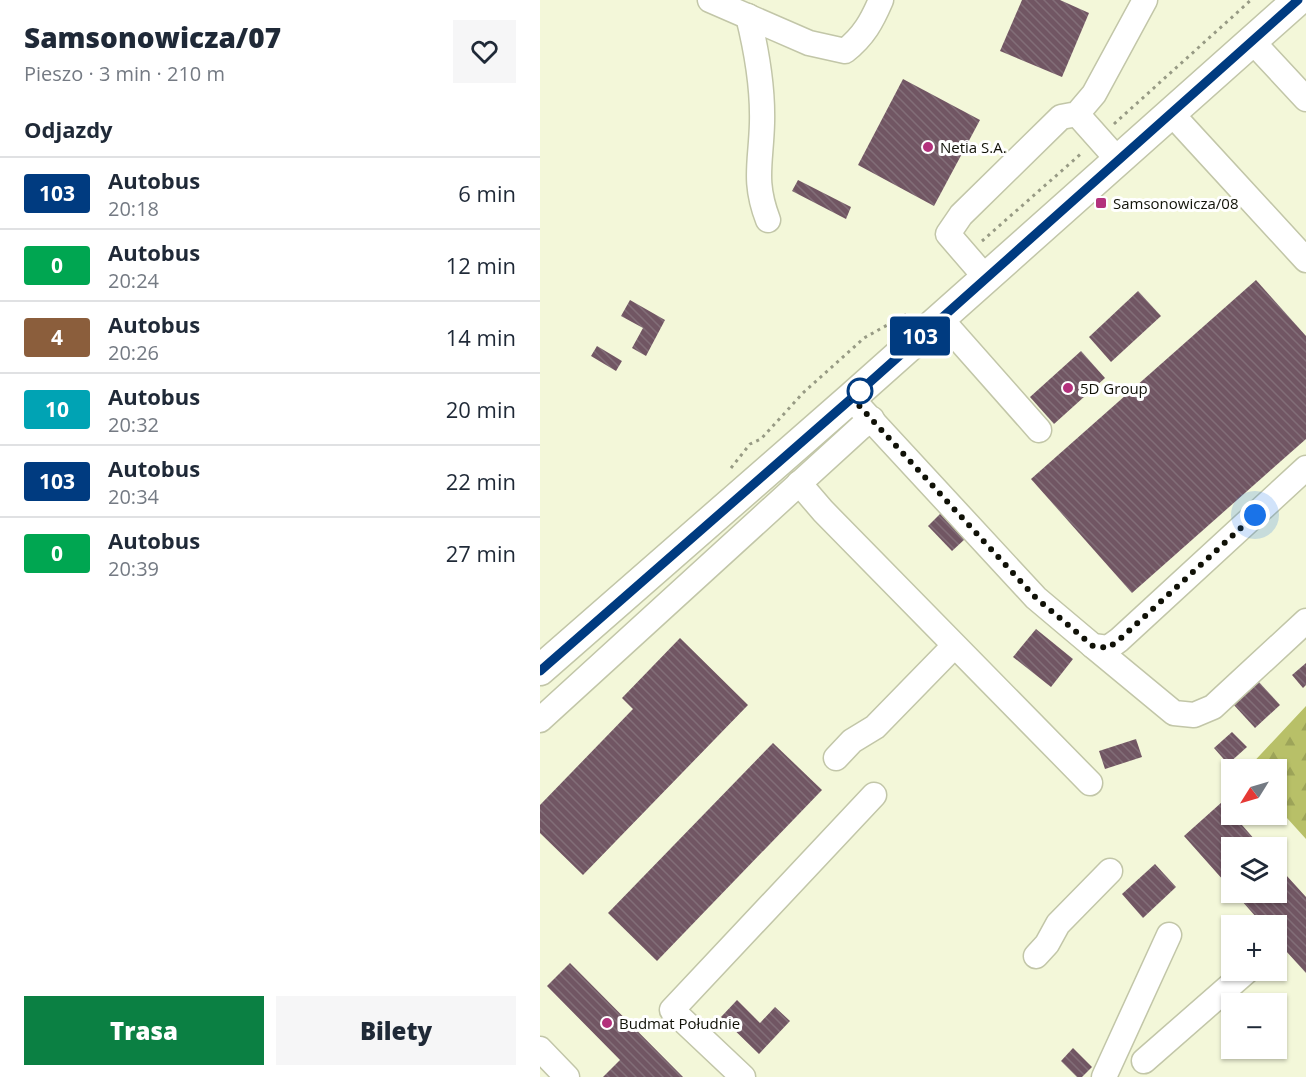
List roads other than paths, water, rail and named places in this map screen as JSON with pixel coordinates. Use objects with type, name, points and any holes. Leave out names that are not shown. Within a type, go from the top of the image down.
[{"type":"main road","points":[[547,660],[852,398],[986,278],[1108,149],[1171,113],[1298,0]]},
{"type":"street","points":[[710,0],[809,43],[845,51],[860,40],[870,26],[881,0]]},
{"type":"street","points":[[986,278],[948,234],[961,215],[1060,117],[1077,114],[1094,94],[1145,0]]},
{"type":"street","points":[[747,16],[759,60],[762,123],[757,168],[759,196],[768,220]]},
{"type":"street","points":[[1252,41],[1306,99]]},
{"type":"street","points":[[1171,113],[1306,260]]},
{"type":"street","points":[[1077,114],[1108,149]]},
{"type":"street","points":[[940,318],[1039,430]]},
{"type":"street","points":[[852,398],[1036,598],[1174,713],[1194,715],[1213,707],[1306,621]]},
{"type":"street","points":[[540,720],[799,483],[873,419]]},
{"type":"street","points":[[1093,646],[1108,648],[1119,640],[1306,468]]},
{"type":"street","points":[[799,483],[823,511],[1090,783]]},
{"type":"street","points":[[836,758],[852,741],[875,727],[954,646]]},
{"type":"street","points":[[743,1077],[672,1010],[874,795]]},
{"type":"street","points":[[1036,956],[1047,944],[1058,924],[1110,872]]},
{"type":"street","points":[[1104,1077],[1169,935]]},
{"type":"street","points":[[1144,1061],[1235,981]]},
{"type":"street","points":[[540,1050],[567,1077]]},
{"type":"place","name":"Netia S.A.","points":[[928,147]]},
{"type":"place","name":"Samsonowicza/08","points":[[1101,203]]},
{"type":"place","name":"5D Group","points":[[1068,388]]},
{"type":"place","name":"Budmat Południe","points":[[607,1023]]}]
